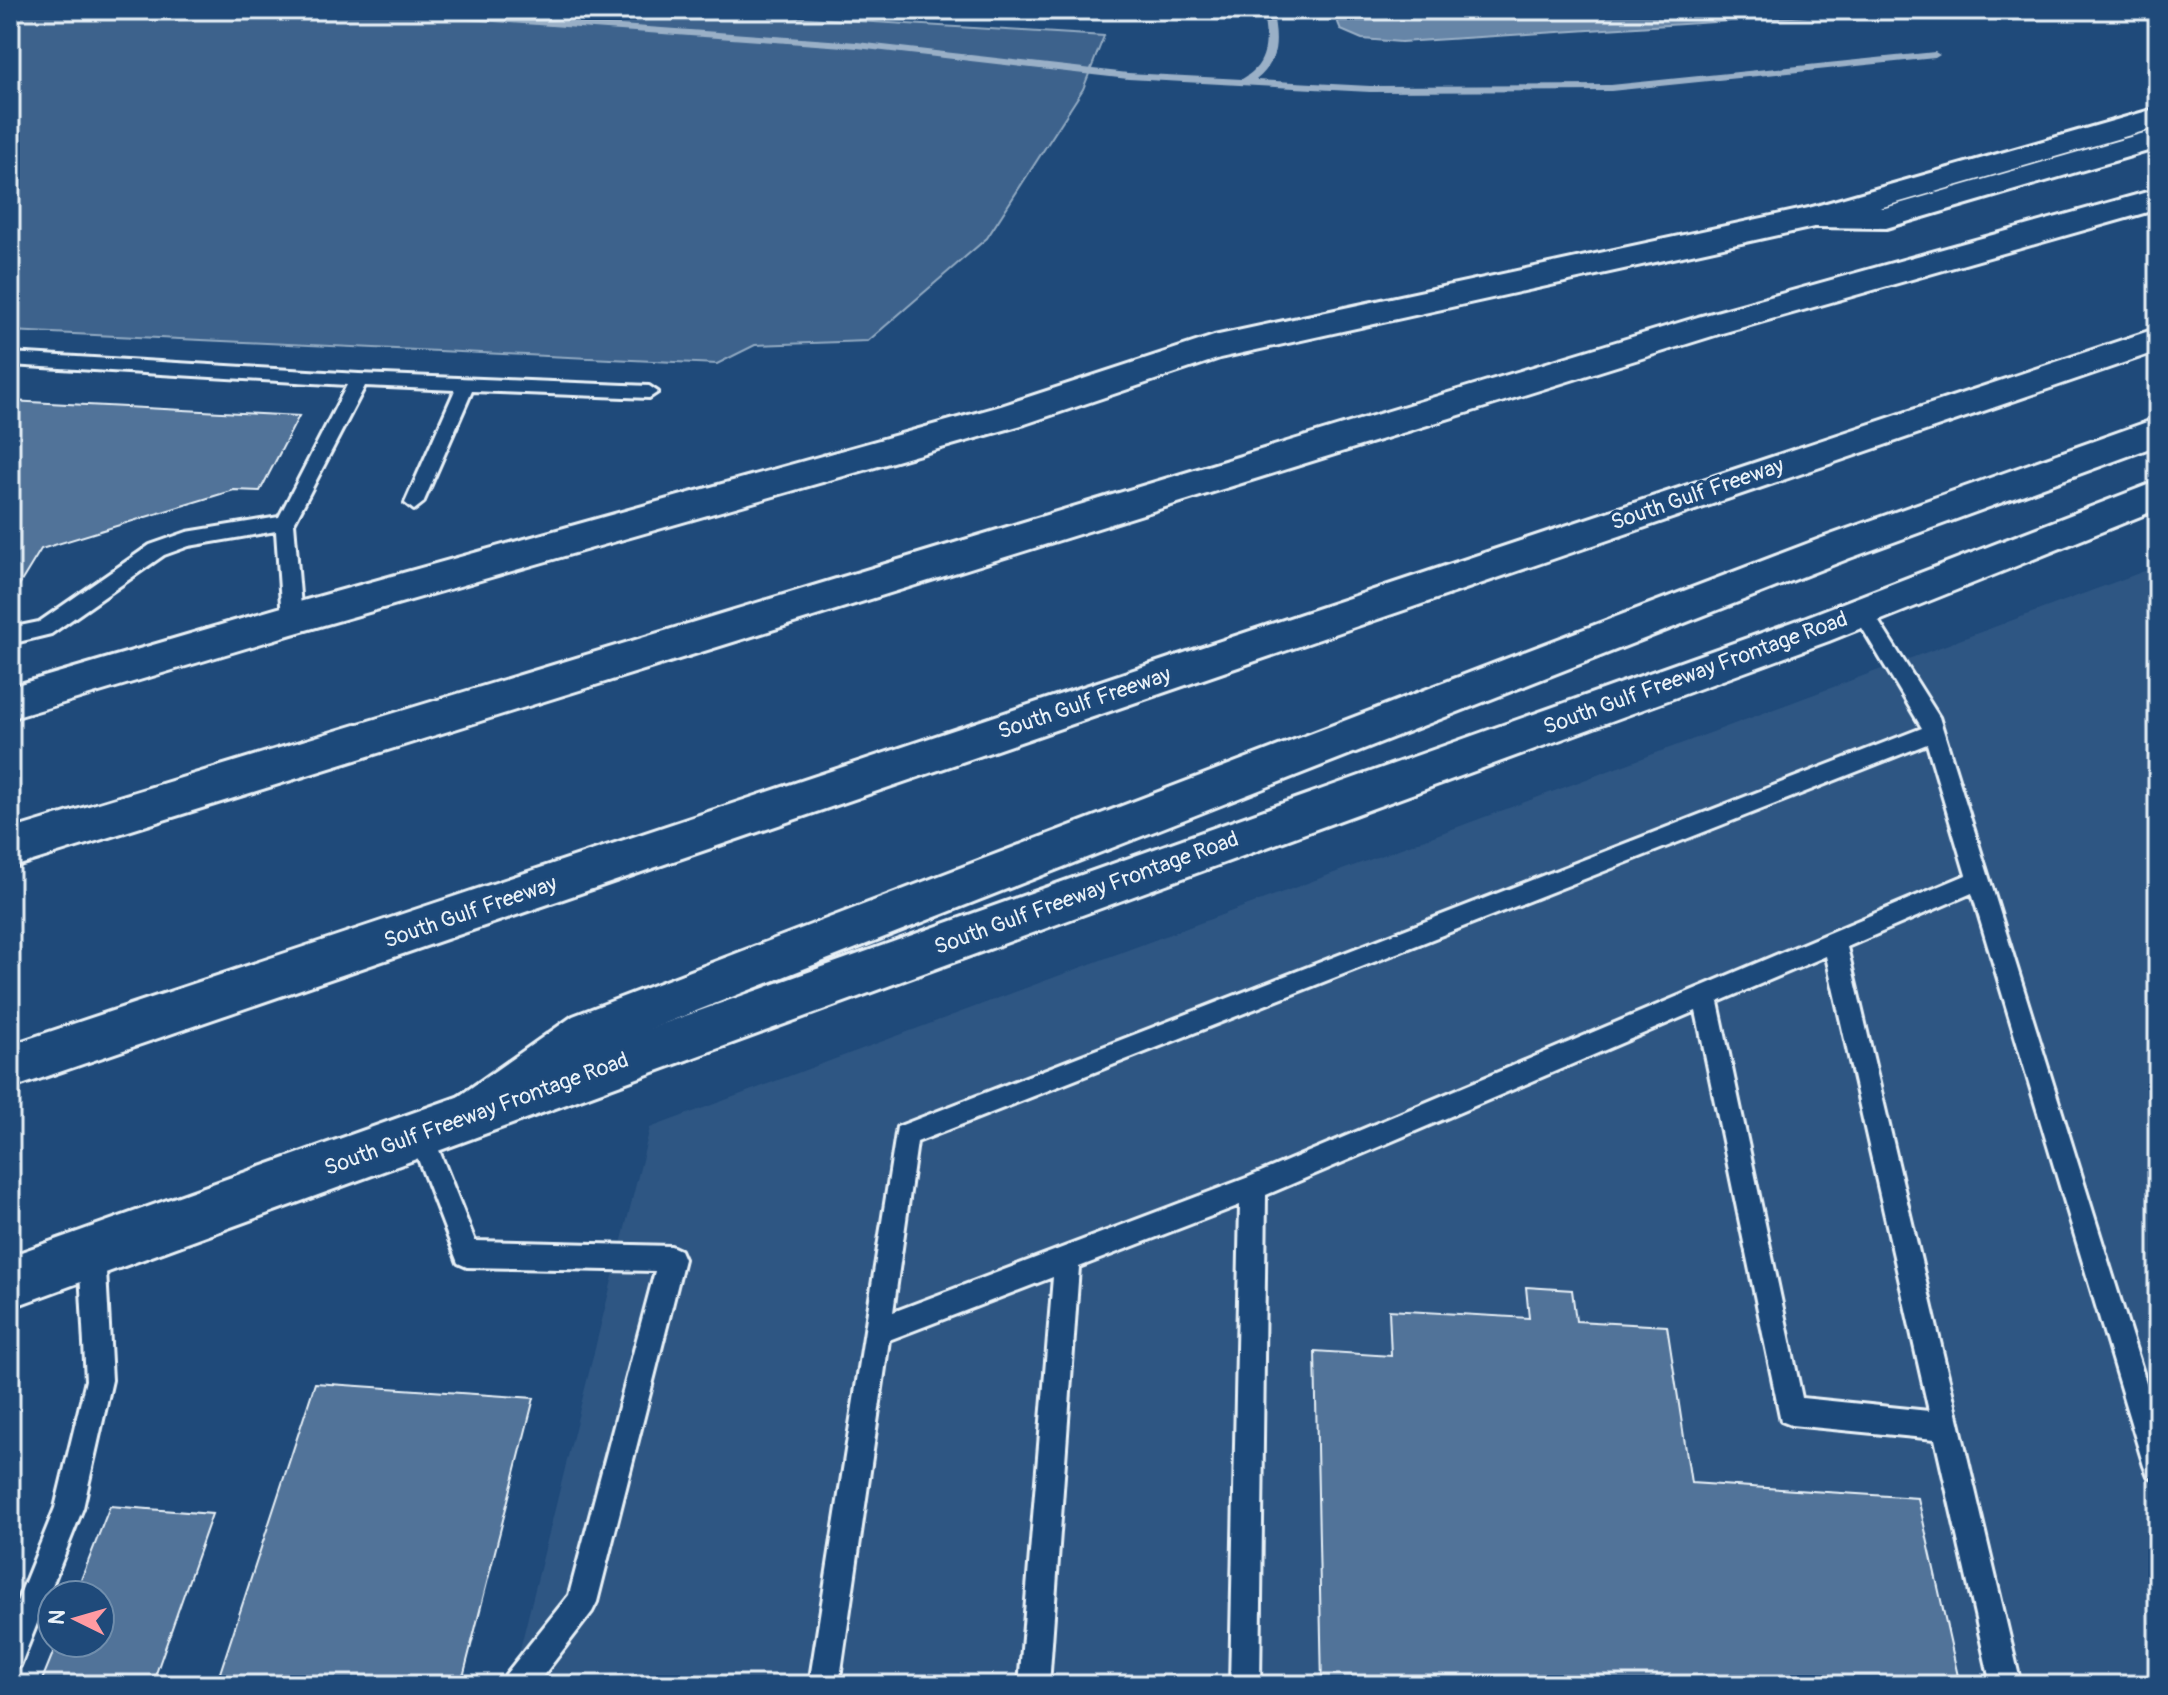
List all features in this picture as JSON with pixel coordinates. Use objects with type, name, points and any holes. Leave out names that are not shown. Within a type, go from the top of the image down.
[{"type":"main road","points":[[10,703],[292,619],[1012,415],[1214,348],[1814,217],[2158,117]]},
{"type":"main road","points":[[1814,217],[1886,218],[2158,138]]},
{"type":"main road","points":[[10,849],[1710,325],[2158,199]]},
{"type":"main road","name":"South Gulf Freeway","points":[[10,1067],[2158,339]]},
{"type":"main road","points":[[472,1115],[590,1031],[1836,548],[2158,431]]},
{"type":"main road","name":"South Gulf Freeway Frontage Road","points":[[10,1282],[1862,611],[2158,494]]},
{"type":"lane","points":[[10,359],[359,380],[649,392]]},
{"type":"lane","points":[[292,619],[285,523],[359,380]]},
{"type":"lane","points":[[414,503],[466,385]]},
{"type":"lane","points":[[10,636],[44,629],[157,550],[187,539],[285,523]]},
{"type":"lane","points":[[1862,611],[1929,717],[2158,1466]]},
{"type":"lane","points":[[824,1685],[906,1135],[1934,732]]},
{"type":"lane","points":[[877,1331],[1253,1188],[1979,880]]},
{"type":"lane","points":[[1834,942],[2006,1685]]},
{"type":"lane","points":[[1705,996],[1791,1411],[1945,1426]]},
{"type":"lane","points":[[420,1133],[467,1254],[671,1259],[582,1602],[517,1685]]},
{"type":"lane","points":[[1245,1685],[1253,1188]]},
{"type":"lane","points":[[10,1656],[69,1508],[99,1380],[92,1253]]},
{"type":"lane","points":[[1034,1685],[1067,1258]]},
{"type":"shaded area","points":[[10,10],[675,10],[1104,36],[1083,89],[987,238],[868,341],[755,345],[717,364],[10,331]]},
{"type":"shaded area","points":[[1333,10],[1901,10],[1401,42],[1362,39],[1341,30]]},
{"type":"shaded area","points":[[2158,566],[2158,1685],[511,1685],[650,1128]]},
{"type":"building","points":[[10,401],[299,416],[260,491],[234,490],[41,549],[10,600]]},
{"type":"building","points":[[1526,1287],[1572,1290],[1576,1321],[1667,1326],[1691,1483],[1918,1498],[1960,1685],[1322,1685],[1315,1351],[1391,1356],[1389,1310],[1529,1318]]},
{"type":"building","points":[[315,1383],[534,1398],[461,1685],[216,1685]]},
{"type":"building","points":[[110,1506],[212,1514],[152,1685],[40,1685],[51,1659],[116,1659],[116,1579],[81,1579]]},
{"type":"waterway","points":[[418,10],[453,16],[857,45],[1128,76],[1370,89],[1611,88],[1935,55]]},
{"type":"waterway","points":[[1244,82],[1262,69],[1270,52],[1271,32],[1267,10]]}]
